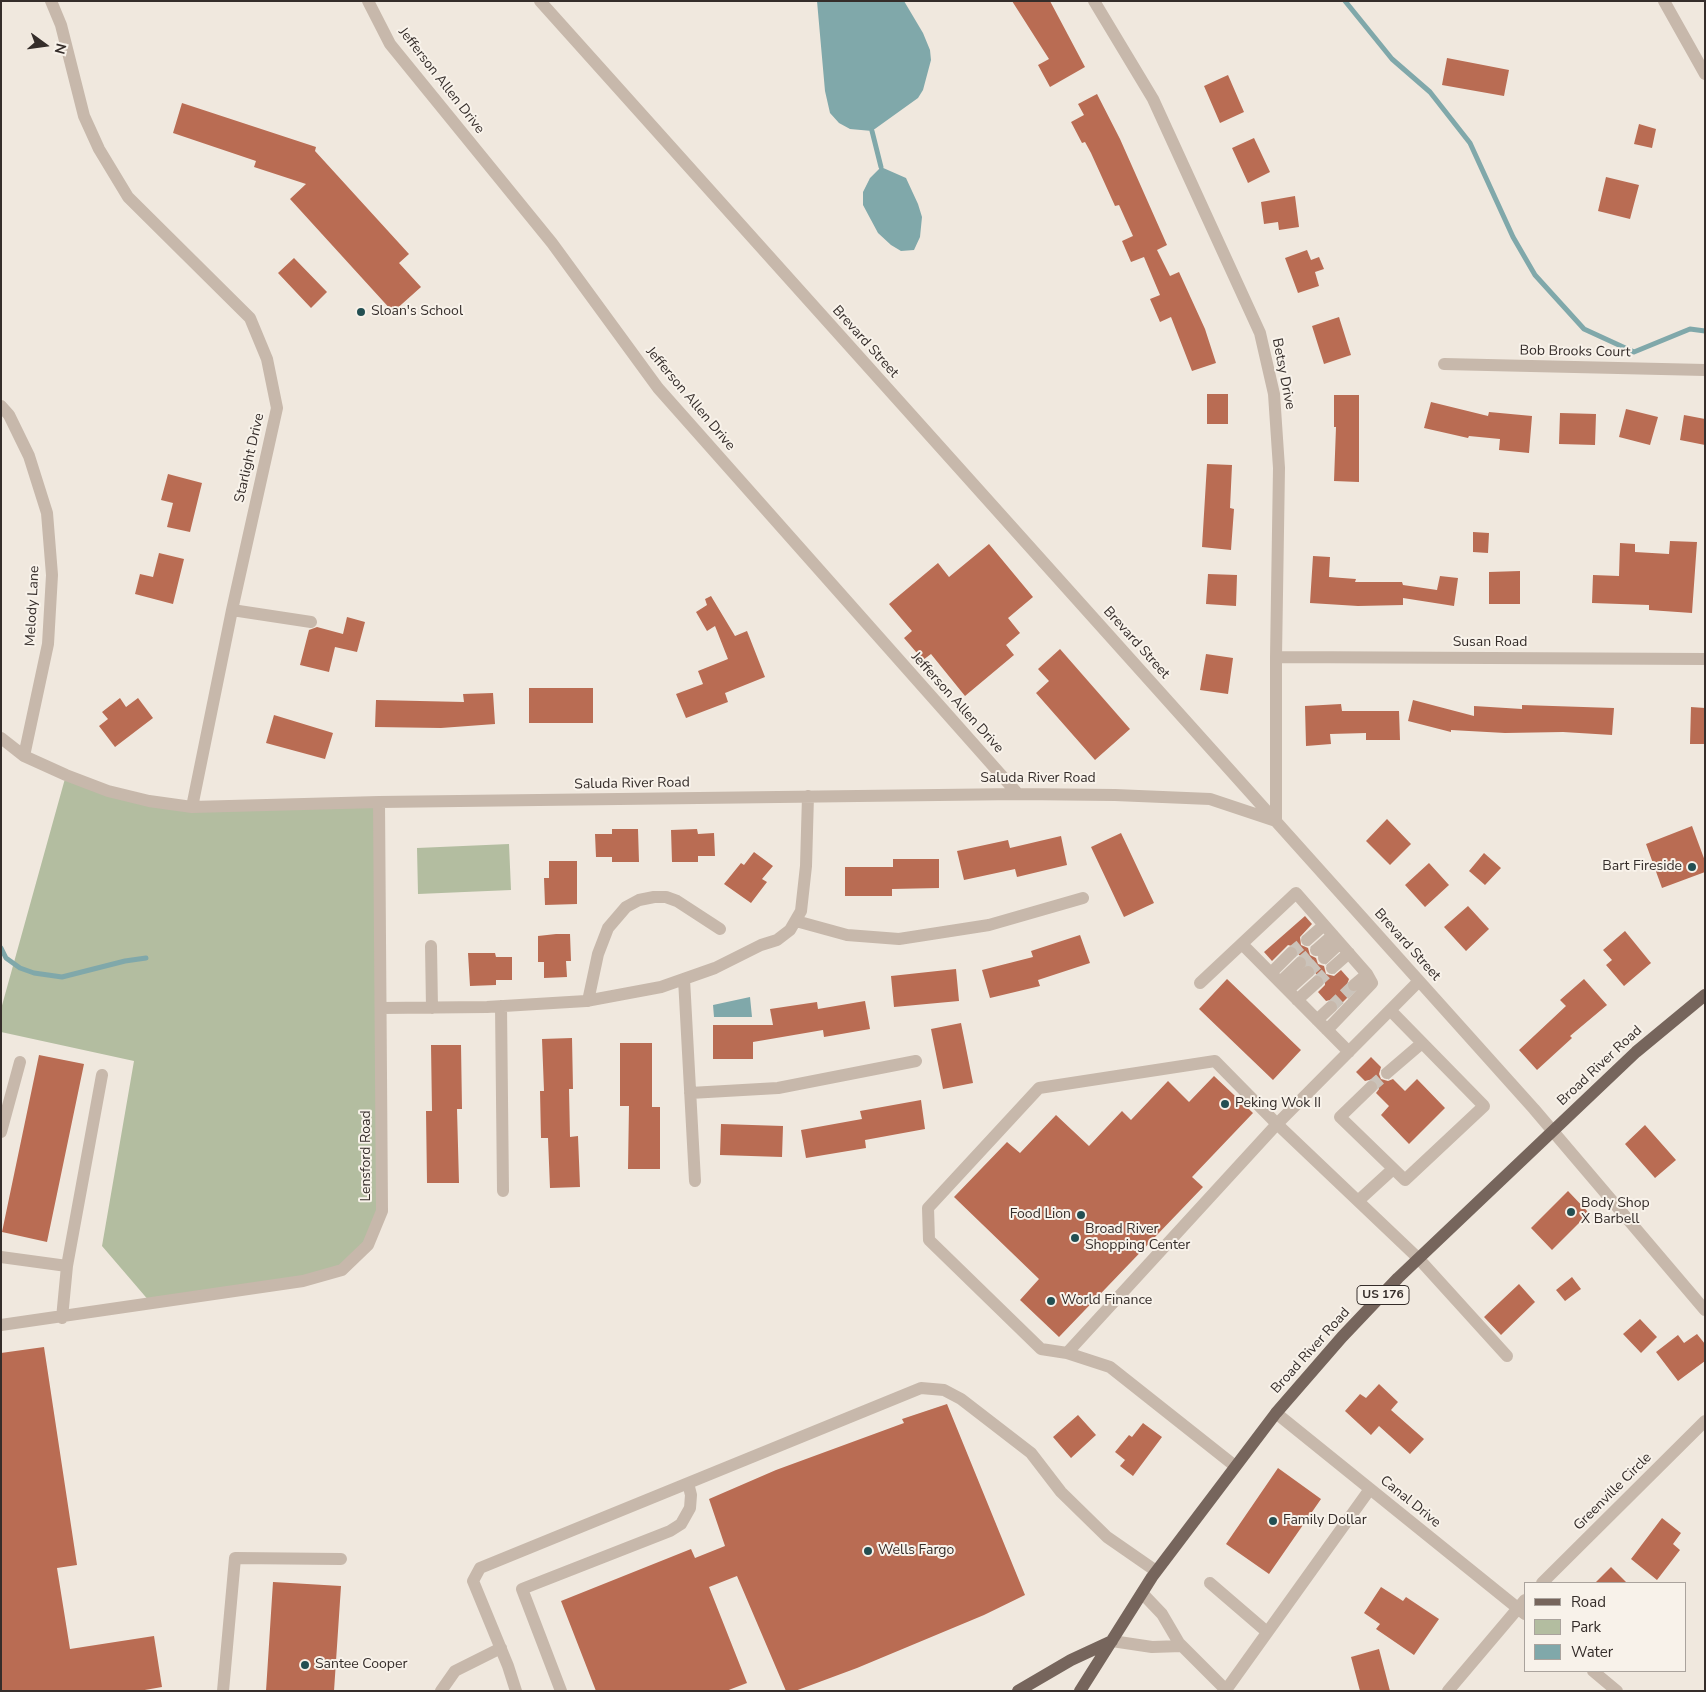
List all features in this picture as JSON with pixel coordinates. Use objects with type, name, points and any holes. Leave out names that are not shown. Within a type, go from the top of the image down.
[{"type":"main road","name":"Broad River Road","points":[[1080,1691],[1156,1571],[1276,1412],[1342,1337],[1419,1259],[1553,1130],[1636,1052],[1705,995]]},
{"type":"main road","points":[[1018,1691],[1071,1660],[1112,1641]]},
{"type":"street","name":"Starlight Drive","points":[[50,1],[61,24],[84,116],[99,149],[128,198],[250,318],[267,358],[277,408],[232,610],[192,807]]},
{"type":"street","name":"Jefferson Allen Drive","points":[[368,1],[390,44],[552,243],[658,388],[1018,794]]},
{"type":"street","name":"Brevard Street","points":[[540,1],[1553,1130],[1705,1310]]},
{"type":"street","name":"Betsy Drive","points":[[1094,1],[1153,99],[1260,333],[1274,394],[1279,468],[1276,821]]},
{"type":"street","points":[[1664,1],[1705,74]]},
{"type":"street","name":"Bob Brooks Court","points":[[1444,364],[1705,370]]},
{"type":"street","name":"Melody Lane","points":[[1,406],[9,415],[30,456],[47,513],[52,575],[48,644],[24,756]]},
{"type":"street","points":[[232,610],[310,622]]},
{"type":"street","name":"Susan Road","points":[[1276,657],[1705,659]]},
{"type":"street","name":"Saluda River Road","points":[[1,738],[24,756],[66,776],[149,801],[192,807],[380,802],[1018,794],[1210,799],[1276,821]]},
{"type":"street","points":[[381,1008],[501,1006],[588,1001],[661,987],[715,968],[761,945],[777,940],[796,921],[800,910],[806,866],[808,796]]},
{"type":"street","name":"Lensford Road","points":[[1,1325],[62,1318],[303,1281],[342,1270],[368,1245],[382,1211],[380,802]]},
{"type":"street","points":[[1200,983],[1296,893],[1367,974],[1372,984],[1327,1030]]},
{"type":"street","points":[[588,1001],[598,954],[608,928],[626,907],[639,900],[654,897],[666,898],[677,901],[720,929]]},
{"type":"street","points":[[796,921],[847,935],[899,939],[989,925],[1083,898]]},
{"type":"street","points":[[1307,940],[1324,925]]},
{"type":"street","points":[[1336,939],[1324,959],[1349,953]]},
{"type":"street","points":[[1242,944],[1349,1052]]},
{"type":"street","points":[[431,946],[432,1008]]},
{"type":"street","points":[[1271,973],[1292,954]]},
{"type":"street","points":[[1284,986],[1308,973],[1297,1000]]},
{"type":"street","points":[[1354,985],[1367,974]]},
{"type":"street","points":[[684,979],[695,1181]]},
{"type":"street","points":[[1067,1353],[1277,1124],[1419,981]]},
{"type":"street","points":[[501,1006],[503,1191]]},
{"type":"street","points":[[1317,1020],[1331,1007]]},
{"type":"street","points":[[1371,1088],[1340,1118],[1405,1180],[1484,1106],[1390,1010]]},
{"type":"street","points":[[1387,1073],[1422,1043]]},
{"type":"street","points":[[1,1132],[20,1062]]},
{"type":"street","points":[[690,1094],[778,1088],[916,1062]]},
{"type":"street","points":[[1235,1466],[1110,1367],[1067,1353],[1041,1349],[929,1240],[928,1208],[1039,1088],[1215,1062],[1277,1124],[1419,1259],[1507,1356]]},
{"type":"street","points":[[62,1318],[67,1266],[102,1075]]},
{"type":"street","points":[[1358,1201],[1393,1169]]},
{"type":"street","points":[[1,1257],[67,1266]]},
{"type":"street","points":[[516,1691],[474,1581],[480,1568],[921,1388],[944,1390],[961,1399],[1031,1453],[1061,1492],[1107,1537],[1156,1571]]},
{"type":"street","name":"Canal Drive","points":[[1276,1412],[1370,1489],[1522,1607]]},
{"type":"street","name":"Greenville Circle","points":[[1543,1582],[1705,1421]]},
{"type":"street","points":[[562,1691],[522,1589],[664,1534],[681,1524],[690,1508],[691,1495],[688,1483]]},
{"type":"street","points":[[1142,1593],[1162,1614],[1181,1644],[1226,1690],[1370,1489]]},
{"type":"street","points":[[223,1691],[235,1558],[341,1559]]},
{"type":"street","points":[[1210,1583],[1267,1632]]},
{"type":"street","points":[[1448,1691],[1522,1607]]},
{"type":"street","points":[[1112,1641],[1152,1647],[1181,1644]]},
{"type":"street","points":[[441,1691],[456,1671],[501,1648]]},
{"type":"street","points":[[1594,1672],[1617,1691]]},
{"type":"green space","points":[[66,775],[149,801],[379,802],[382,1211],[368,1245],[343,1269],[150,1302],[102,1246],[134,1061],[1,1032],[1,1009]]},
{"type":"green space","points":[[509,844],[511,890],[418,894],[417,848]]},
{"type":"water","points":[[817,1],[904,1],[923,33],[930,50],[931,60],[923,90],[918,98],[872,131],[850,129],[839,123],[830,113],[825,91]]},
{"type":"water","points":[[881,167],[906,178],[918,204],[922,217],[920,237],[914,250],[901,251],[891,245],[878,233],[863,205],[863,192],[870,178]]},
{"type":"water","points":[[750,997],[752,1017],[714,1017],[713,1005]]},
{"type":"building","points":[[1012,1],[1050,1],[1085,67],[1050,87],[1038,65],[1049,59]]},
{"type":"building","points":[[1447,58],[1509,70],[1504,96],[1442,85]]},
{"type":"building","points":[[1228,75],[1244,112],[1220,123],[1204,86]]},
{"type":"building","points":[[1097,94],[1120,139],[1167,245],[1157,250],[1170,276],[1179,272],[1205,329],[1216,363],[1192,371],[1171,317],[1160,322],[1150,299],[1160,295],[1144,257],[1131,262],[1122,241],[1133,236],[1119,205],[1115,206],[1091,153],[1085,142],[1082,143],[1071,122],[1084,115],[1078,104]]},
{"type":"building","points":[[182,103],[316,147],[315,151],[409,254],[399,263],[421,287],[393,312],[290,199],[306,184],[254,167],[256,161],[173,133]]},
{"type":"building","points":[[1639,124],[1656,129],[1652,148],[1634,144]]},
{"type":"building","points":[[1254,138],[1270,172],[1248,183],[1232,148]]},
{"type":"building","points":[[1606,177],[1639,185],[1630,219],[1598,211]]},
{"type":"building","points":[[1295,196],[1299,227],[1279,230],[1278,222],[1264,224],[1261,202]]},
{"type":"building","points":[[1307,250],[1311,260],[1319,257],[1324,269],[1315,272],[1319,286],[1298,293],[1285,258]]},
{"type":"building","points":[[294,258],[327,292],[311,308],[278,273]]},
{"type":"building","points":[[1339,317],[1351,355],[1324,364],[1312,326]]},
{"type":"building","points":[[1207,394],[1228,394],[1228,424],[1207,424]]},
{"type":"building","points":[[1334,395],[1359,395],[1359,482],[1334,481],[1336,427],[1334,427]]},
{"type":"building","points":[[1431,402],[1488,416],[1489,412],[1532,416],[1529,453],[1499,450],[1500,439],[1469,436],[1468,438],[1424,428]]},
{"type":"building","points":[[1626,409],[1658,417],[1650,445],[1619,437]]},
{"type":"building","points":[[1560,413],[1596,414],[1595,445],[1559,444]]},
{"type":"building","points":[[1684,415],[1705,419],[1705,445],[1680,440]]},
{"type":"building","points":[[1207,464],[1232,465],[1230,508],[1234,509],[1231,550],[1202,547]]},
{"type":"building","points":[[168,474],[202,483],[190,532],[167,527],[173,503],[161,500]]},
{"type":"building","points":[[1473,532],[1489,533],[1488,553],[1473,552]]},
{"type":"building","points":[[1670,541],[1697,542],[1692,613],[1649,610],[1649,605],[1592,603],[1593,575],[1619,576],[1620,543],[1635,544],[1635,552],[1669,554]]},
{"type":"building","points":[[989,544],[1033,597],[1008,618],[1020,633],[1006,645],[1014,655],[965,696],[931,654],[923,660],[904,638],[912,631],[889,604],[938,563],[949,577]]},
{"type":"building","points":[[159,553],[184,559],[173,604],[135,594],[140,574],[153,577]]},
{"type":"building","points":[[1313,556],[1330,557],[1329,577],[1356,579],[1355,582],[1402,582],[1403,585],[1437,590],[1440,576],[1458,578],[1454,606],[1403,598],[1403,605],[1358,606],[1310,603]]},
{"type":"building","points":[[1520,571],[1520,604],[1489,604],[1489,572]]},
{"type":"building","points":[[1208,574],[1237,575],[1236,606],[1206,604]]},
{"type":"building","points":[[711,596],[735,636],[747,631],[765,677],[725,693],[728,702],[686,718],[676,694],[703,684],[698,671],[728,659],[715,626],[707,631],[696,612],[707,605],[705,599]]},
{"type":"building","points":[[347,617],[365,622],[357,652],[335,647],[329,672],[300,665],[309,630],[317,627],[343,634]]},
{"type":"building","points":[[1060,649],[1130,729],[1095,760],[1036,693],[1049,681],[1038,669]]},
{"type":"building","points":[[1206,654],[1233,658],[1228,694],[1200,690]]},
{"type":"building","points":[[529,688],[593,688],[593,723],[529,723]]},
{"type":"building","points":[[493,693],[495,724],[441,728],[375,727],[376,700],[464,702],[463,694]]},
{"type":"building","points":[[120,698],[126,707],[138,698],[153,718],[115,747],[99,726],[108,719],[102,712]]},
{"type":"building","points":[[1413,700],[1474,716],[1474,706],[1522,709],[1522,705],[1614,708],[1612,735],[1563,732],[1505,733],[1451,730],[1451,732],[1408,721]]},
{"type":"building","points":[[1341,704],[1342,711],[1399,711],[1400,740],[1366,740],[1366,733],[1330,734],[1331,744],[1306,746],[1305,706]]},
{"type":"building","points":[[1691,707],[1705,708],[1705,744],[1690,744]]},
{"type":"building","points":[[274,715],[333,733],[325,759],[266,743]]},
{"type":"building","points":[[1387,819],[1411,844],[1390,865],[1366,841]]},
{"type":"building","points":[[1692,826],[1705,861],[1705,872],[1662,888],[1646,844]]},
{"type":"building","points":[[612,829],[638,829],[639,862],[612,862],[612,857],[596,857],[595,834],[612,834]]},
{"type":"building","points":[[697,829],[698,834],[714,833],[715,856],[698,856],[698,862],[672,862],[671,830]]},
{"type":"building","points":[[1121,833],[1154,903],[1124,917],[1091,847]]},
{"type":"building","points":[[1061,836],[1067,865],[1017,877],[1015,869],[964,880],[957,851],[1008,840],[1010,848]]},
{"type":"building","points":[[754,852],[773,866],[762,879],[767,882],[751,903],[724,884],[741,863],[744,865]]},
{"type":"building","points":[[1484,853],[1501,868],[1485,885],[1469,871]]},
{"type":"building","points":[[893,859],[939,859],[939,888],[892,889],[892,896],[845,896],[845,867],[893,867]]},
{"type":"building","points":[[549,861],[577,861],[577,904],[545,905],[544,878],[549,878]]},
{"type":"building","points":[[1429,863],[1449,885],[1425,907],[1405,885]]},
{"type":"building","points":[[1468,906],[1489,929],[1466,951],[1444,927]]},
{"type":"building","points":[[1305,916],[1312,924],[1300,937],[1301,945],[1308,948],[1310,955],[1316,958],[1318,964],[1324,966],[1326,974],[1334,976],[1341,970],[1349,979],[1346,987],[1352,993],[1339,1006],[1334,999],[1326,1001],[1318,992],[1325,985],[1325,980],[1323,976],[1316,974],[1314,967],[1308,964],[1306,957],[1299,955],[1296,947],[1288,945],[1272,961],[1264,952]]},
{"type":"building","points":[[1625,931],[1651,963],[1624,986],[1606,965],[1612,960],[1603,950]]},
{"type":"building","points":[[570,934],[571,961],[566,961],[567,977],[544,978],[544,962],[538,962],[538,936]]},
{"type":"building","points":[[1080,935],[1090,963],[1038,980],[1040,986],[990,998],[982,970],[1033,957],[1031,951]]},
{"type":"building","points":[[468,953],[495,953],[496,957],[512,957],[512,980],[496,980],[496,985],[470,986]]},
{"type":"building","points":[[956,969],[959,1001],[894,1007],[891,976]]},
{"type":"building","points":[[1227,979],[1301,1050],[1273,1080],[1199,1009]]},
{"type":"building","points":[[1584,979],[1607,1005],[1570,1036],[1572,1038],[1537,1070],[1519,1050],[1566,1006],[1560,1000]]},
{"type":"building","points":[[865,1001],[870,1029],[824,1037],[823,1030],[753,1042],[753,1059],[713,1059],[713,1025],[773,1025],[770,1009],[817,1002],[818,1009]]},
{"type":"building","points":[[961,1023],[973,1083],[943,1089],[931,1029]]},
{"type":"building","points":[[572,1038],[573,1089],[569,1089],[570,1137],[578,1136],[580,1187],[550,1188],[548,1138],[541,1138],[540,1091],[544,1091],[542,1039]]},
{"type":"building","points":[[620,1043],[652,1043],[652,1107],[660,1107],[660,1169],[628,1169],[629,1106],[620,1106]]},
{"type":"building","points":[[431,1045],[461,1045],[462,1109],[457,1109],[459,1183],[427,1183],[426,1111],[432,1111]]},
{"type":"building","points":[[39,1055],[84,1064],[47,1242],[2,1232]]},
{"type":"building","points":[[1371,1057],[1381,1067],[1379,1074],[1381,1079],[1388,1081],[1393,1079],[1405,1091],[1417,1079],[1445,1108],[1409,1144],[1381,1115],[1389,1106],[1376,1093],[1379,1089],[1377,1082],[1373,1079],[1365,1081],[1356,1072]]},
{"type":"building","name":"Broad River Shopping Center","points":[[1214,1076],[1253,1113],[1192,1177],[1203,1187],[1059,1337],[1020,1300],[1039,1279],[954,1197],[1007,1142],[1020,1153],[1056,1115],[1089,1146],[1122,1111],[1131,1120],[1168,1081],[1189,1102]]},
{"type":"building","points":[[921,1100],[925,1129],[865,1140],[866,1148],[806,1158],[801,1130],[862,1119],[860,1111]]},
{"type":"building","points":[[721,1124],[783,1126],[782,1157],[720,1155]]},
{"type":"building","points":[[1645,1125],[1676,1160],[1655,1178],[1625,1144]]},
{"type":"building","points":[[1568,1191],[1589,1213],[1552,1250],[1531,1228]]},
{"type":"building","points":[[1572,1277],[1581,1289],[1565,1301],[1556,1290]]},
{"type":"building","points":[[1519,1284],[1535,1302],[1501,1335],[1484,1317]]},
{"type":"building","points":[[1640,1319],[1657,1337],[1641,1353],[1623,1334]]},
{"type":"building","points":[[1697,1334],[1705,1344],[1705,1361],[1678,1381],[1656,1352],[1678,1335],[1684,1343]]},
{"type":"building","points":[[44,1347],[77,1565],[57,1568],[70,1649],[154,1636],[162,1687],[139,1691],[1,1691],[1,1353]]},
{"type":"building","points":[[1379,1384],[1398,1402],[1391,1410],[1424,1439],[1410,1454],[1379,1426],[1371,1435],[1345,1411],[1360,1394],[1366,1398]]},
{"type":"building","points":[[947,1404],[1025,1595],[984,1615],[857,1668],[795,1691],[786,1691],[737,1576],[709,1587],[747,1683],[726,1691],[596,1691],[561,1601],[691,1549],[695,1558],[725,1546],[709,1499],[776,1470],[904,1423],[902,1419]]},
{"type":"building","points":[[1078,1415],[1096,1435],[1071,1458],[1053,1437]]},
{"type":"building","points":[[1143,1423],[1162,1437],[1133,1476],[1120,1466],[1125,1460],[1115,1452],[1129,1435],[1132,1437]]},
{"type":"building","name":"Family Dollar","points":[[1278,1468],[1321,1499],[1269,1574],[1226,1544]]},
{"type":"building","points":[[1662,1518],[1681,1533],[1673,1544],[1680,1550],[1657,1580],[1631,1559]]},
{"type":"building","points":[[1611,1567],[1626,1582],[1596,1582]]},
{"type":"building","points":[[273,1582],[341,1586],[334,1691],[266,1691]]},
{"type":"building","points":[[1381,1587],[1403,1601],[1406,1597],[1439,1619],[1414,1655],[1376,1629],[1380,1624],[1364,1613]]},
{"type":"building","points":[[1379,1649],[1390,1691],[1360,1691],[1351,1657]]},
{"type":"waterway","points":[[1345,1],[1392,59],[1430,92],[1470,143],[1513,237],[1535,275],[1584,329],[1634,352],[1690,329],[1705,331]]},
{"type":"waterway","points":[[872,131],[881,167]]},
{"type":"waterway","points":[[1,948],[6,958],[20,968],[34,973],[62,977],[125,961],[146,958]]},
{"type":"tunnel","points":[[1291,953],[1307,940]]},
{"type":"tunnel","points":[[1300,963],[1316,950]]},
{"type":"tunnel","points":[[1308,972],[1324,958]]},
{"type":"tunnel","points":[[1317,982],[1332,968]]},
{"type":"tunnel","points":[[1331,1007],[1354,985]]},
{"type":"tunnel","points":[[1371,1087],[1387,1073]]},
{"type":"place","name":"Sloan's School","points":[[361,312]]},
{"type":"place","name":"Bart Fireside","points":[[1692,867]]},
{"type":"place","name":"Peking Wok II","points":[[1225,1104]]},
{"type":"place","name":"Body Shop X Barbell","points":[[1571,1212]]},
{"type":"place","name":"Food Lion","points":[[1081,1215]]},
{"type":"place","name":"Broad River Shopping Center","points":[[1075,1238]]},
{"type":"place","name":"World Finance","points":[[1051,1301]]},
{"type":"place","name":"Family Dollar","points":[[1273,1521]]},
{"type":"place","name":"Wells Fargo","points":[[868,1551]]},
{"type":"place","name":"Santee Cooper","points":[[305,1665]]}]
